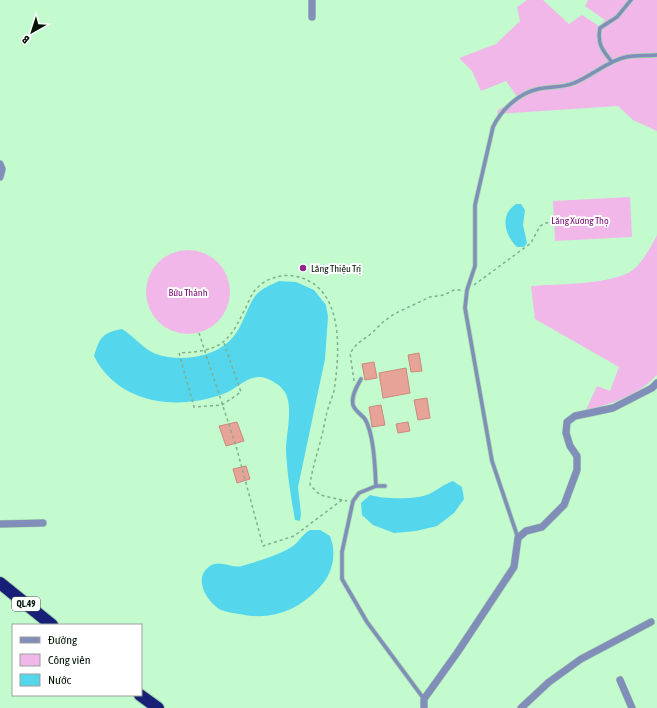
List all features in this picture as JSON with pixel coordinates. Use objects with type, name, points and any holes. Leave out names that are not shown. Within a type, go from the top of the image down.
[{"type":"highway","name":"QL.49","points":[[0,583],[51,624]]},
{"type":"highway","points":[[141,696],[158,708]]},
{"type":"street","points":[[312,0],[312,17]]},
{"type":"street","points":[[0,164],[2,169],[0,177]]},
{"type":"street","points":[[424,708],[424,699],[462,647],[514,567],[518,538],[526,531],[542,528],[564,506],[577,470],[577,456],[570,446],[566,433],[567,422],[575,416],[613,408],[657,384]]},
{"type":"street","points":[[0,524],[43,524]]},
{"type":"street","points":[[520,708],[549,682],[581,659],[651,622]]},
{"type":"street","points":[[620,680],[632,708]]},
{"type":"lane","points":[[612,62],[601,48],[599,41],[600,28],[617,17],[631,0]]},
{"type":"lane","points":[[518,538],[492,461],[465,308],[467,290],[475,266],[475,205],[489,150],[493,127],[498,115],[506,107],[523,96],[538,89],[561,87],[575,83],[612,62],[627,57],[657,55]]},
{"type":"lane","points":[[361,379],[355,389],[353,404],[356,411],[364,418],[367,426],[374,456],[376,486]]},
{"type":"lane","points":[[385,486],[376,486],[358,493],[353,501],[342,552],[342,579],[368,622],[424,699]]},
{"type":"path","points":[[355,389],[350,353],[357,344],[394,314],[412,304],[454,290],[467,290],[531,243],[540,226],[546,223],[593,220]]},
{"type":"path","points":[[224,343],[241,392],[222,405],[194,407],[179,353],[205,351],[224,343],[243,314],[249,299],[257,287],[269,279],[287,275],[303,278],[320,287],[328,300],[334,315],[337,341],[336,374],[333,393],[312,468],[310,486],[320,495],[353,501]]},
{"type":"path","points":[[199,333],[236,446],[245,484],[263,546],[294,536],[342,500]]},
{"type":"green space","points":[[527,0],[543,0],[569,24],[582,15],[599,26],[605,20],[585,6],[588,0],[657,0],[657,131],[633,120],[618,106],[497,114],[498,110],[518,98],[506,81],[481,91],[472,71],[459,58],[496,44],[520,21],[517,7]]},
{"type":"green space","name":"Lăng Xương Thọ","points":[[630,197],[632,237],[555,241],[553,201]]},
{"type":"green space","points":[[657,235],[657,375],[642,388],[624,398],[606,405],[586,410],[597,386],[610,391],[619,367],[535,319],[531,286],[584,283],[611,279],[623,275],[633,270],[640,263]]},
{"type":"green space","name":"Bửu Thành","points":[[180,250],[196,250],[212,257],[223,268],[230,284],[230,300],[227,308],[218,322],[212,327],[196,334],[180,334],[164,327],[153,316],[146,300],[146,284],[153,268],[164,257]]},
{"type":"water","points":[[516,204],[521,204],[525,210],[523,225],[527,243],[524,247],[517,247],[509,237],[506,226],[507,214]]},
{"type":"water","points":[[279,281],[296,282],[314,290],[326,305],[328,317],[325,359],[298,487],[301,514],[300,521],[295,520],[287,468],[286,451],[289,415],[288,401],[286,394],[279,385],[268,379],[256,377],[223,394],[187,402],[168,402],[133,394],[118,385],[105,372],[94,356],[100,340],[106,334],[122,329],[151,352],[167,357],[178,358],[202,356],[213,352],[231,339],[238,330],[256,295]]},
{"type":"water","points":[[453,481],[462,487],[464,499],[454,513],[437,526],[416,531],[394,533],[373,525],[362,515],[361,503],[370,495],[391,498],[423,496]]},
{"type":"water","points":[[310,530],[320,530],[330,536],[333,557],[328,576],[324,582],[302,603],[273,615],[251,616],[221,610],[207,596],[202,583],[202,577],[210,566],[218,563],[238,567],[267,558],[293,546]]},
{"type":"building","points":[[419,353],[422,371],[411,372],[408,355]]},
{"type":"building","points":[[374,362],[377,378],[365,380],[362,364]]},
{"type":"building","points":[[406,368],[410,393],[383,398],[379,373]]},
{"type":"building","points":[[427,398],[430,418],[418,420],[414,400]]},
{"type":"building","points":[[381,405],[385,425],[372,427],[369,407]]},
{"type":"building","points":[[237,422],[244,441],[226,446],[219,426]]},
{"type":"building","points":[[408,422],[410,431],[398,433],[396,424]]},
{"type":"building","points":[[246,466],[250,479],[237,483],[233,469]]},
{"type":"place","name":"Lăng Thiệu Trị","points":[[303,268]]}]
